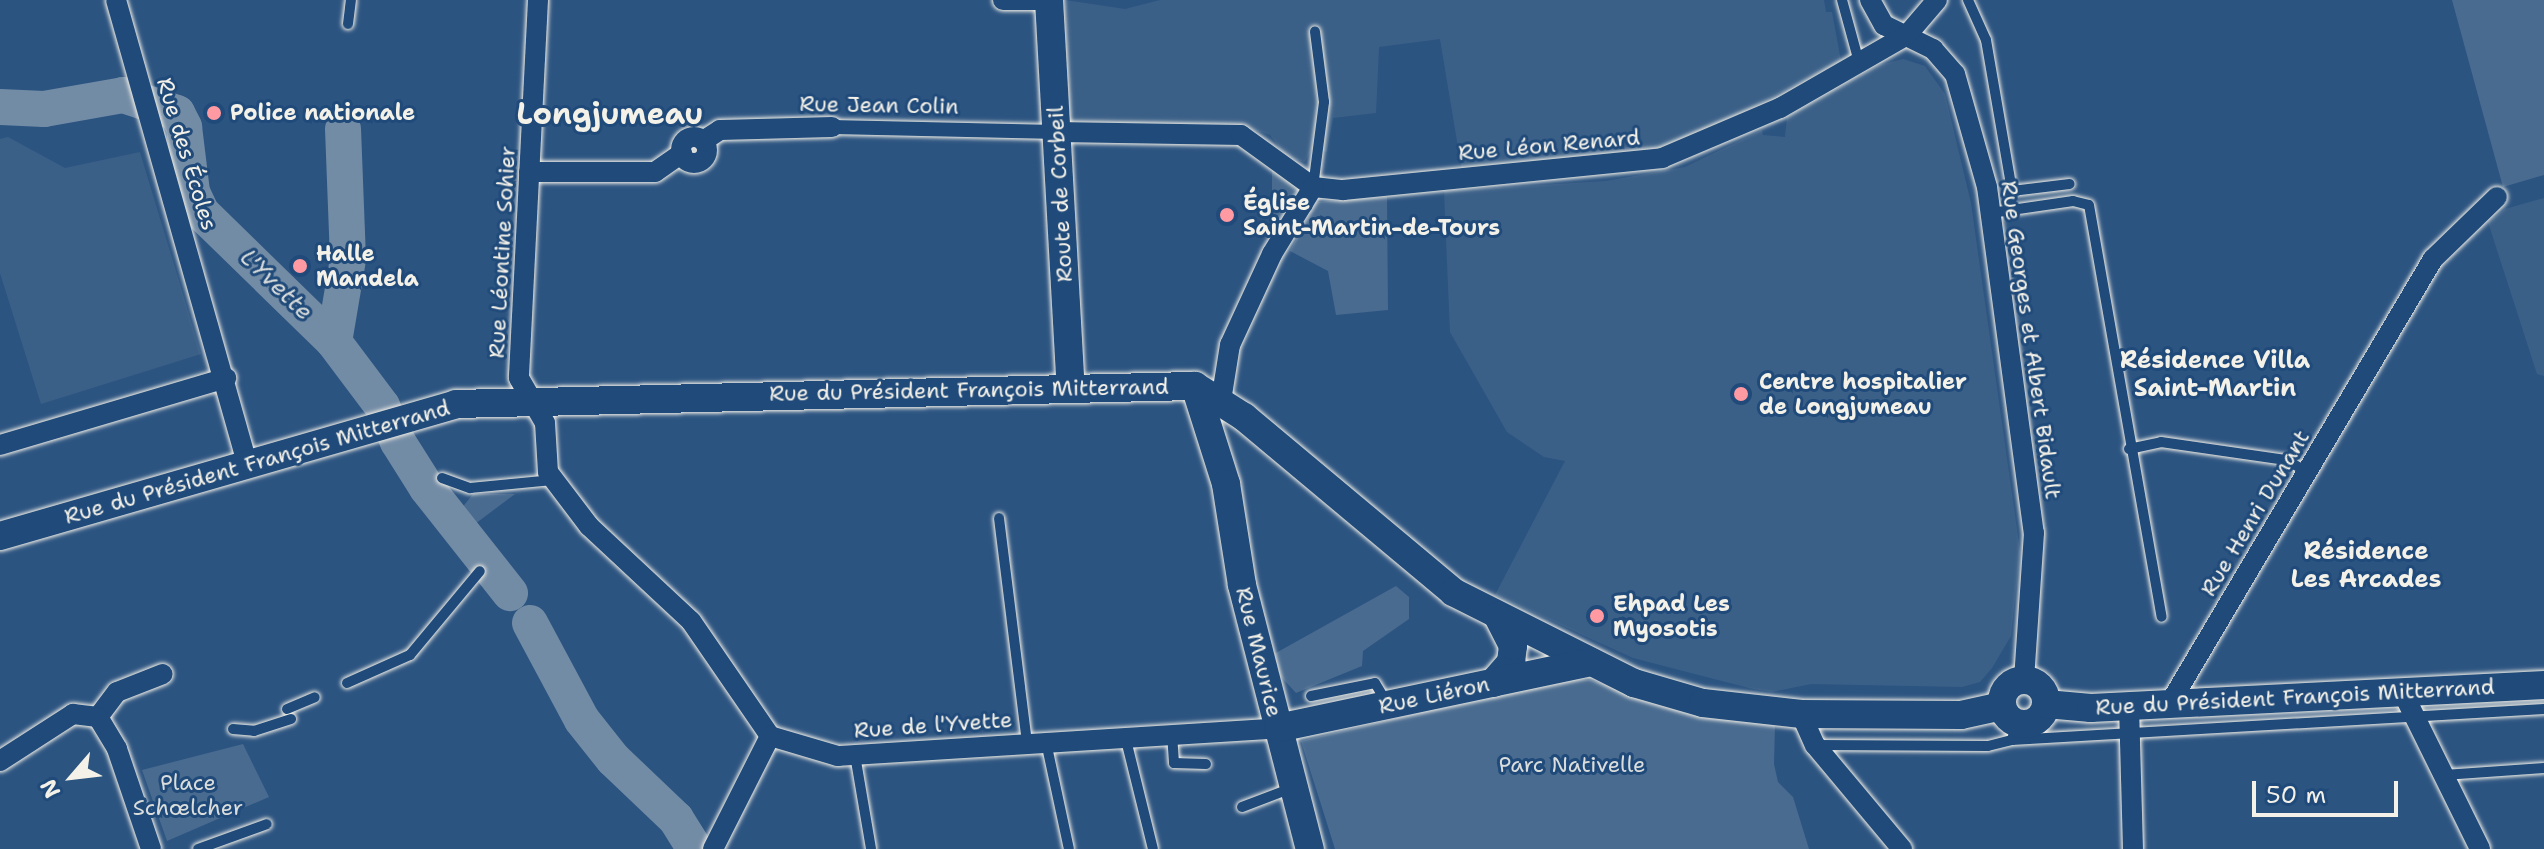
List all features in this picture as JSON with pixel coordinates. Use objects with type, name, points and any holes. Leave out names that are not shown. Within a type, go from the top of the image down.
[{"type":"main road","name":"Route de Corbeil","points":[[1049,0],[1071,388]]},
{"type":"main road","name":"Rue du Président François Mitterrand","points":[[0,536],[247,462],[354,435],[456,404],[538,405],[1195,386],[1453,592],[1634,683],[1703,703],[1801,714],[1961,715],[2010,723],[2036,721],[2046,704],[2408,703],[2544,685]]},
{"type":"main road","name":"Rue Maurice","points":[[1195,386],[1216,454],[1278,728],[1310,849]]},
{"type":"main road","points":[[1216,454],[1229,411]]},
{"type":"main road","points":[[1493,683],[1511,662],[1513,646],[1498,616]]},
{"type":"main road","name":"Rue Liéron","points":[[1278,728],[1591,662]]},
{"type":"main road","points":[[2010,723],[2006,687],[2024,679],[2038,684],[2046,704]]},
{"type":"street","name":"Rue des Écoles","points":[[116,0],[226,378],[247,462]]},
{"type":"street","name":"Rue Léontine Sohier","points":[[538,0],[519,378],[538,405]]},
{"type":"street","points":[[1003,0],[1040,0]]},
{"type":"street","name":"Rue Georges et Albert Bidault","points":[[1870,0],[1884,25],[1933,49],[1955,74],[1991,213],[2034,533],[2024,679]]},
{"type":"street","name":"Rue Léon Renard","points":[[1313,187],[1343,190],[1662,158],[1780,108],[1907,35],[1937,0]]},
{"type":"street","name":"Rue Jean Colin","points":[[529,172],[655,172],[682,153],[688,139],[703,141],[720,130],[832,127],[1057,132]]},
{"type":"street","points":[[1057,132],[1241,135],[1313,187],[1272,254],[1230,345],[1229,411]]},
{"type":"street","name":"Rue Henri Dunant","points":[[2170,703],[2433,259],[2497,197]]},
{"type":"street","points":[[0,445],[226,378]]},
{"type":"street","points":[[538,405],[553,480],[589,526],[691,621],[770,736],[713,849]]},
{"type":"street","points":[[98,717],[117,692],[163,674]]},
{"type":"street","points":[[2408,703],[2480,849]]},
{"type":"street","points":[[2129,706],[2133,849]]},
{"type":"street","points":[[0,761],[73,714],[98,717]]},
{"type":"street","points":[[1801,714],[1815,745],[1902,849]]},
{"type":"street","points":[[98,717],[117,749],[151,849]]},
{"type":"street","name":"Rue de l'Yvette","points":[[770,736],[838,756],[1278,728]]},
{"type":"lane","points":[[348,24],[351,0]]},
{"type":"lane","points":[[1842,0],[1859,62]]},
{"type":"lane","points":[[1968,0],[1986,40],[2012,191],[2070,184]]},
{"type":"lane","points":[[1313,187],[1324,102],[1315,32]]},
{"type":"lane","points":[[1991,213],[2073,201],[2089,205],[2129,449],[2162,617]]},
{"type":"lane","points":[[2129,449],[2161,442],[2286,460],[2308,472]]},
{"type":"lane","points":[[442,478],[470,488],[553,480]]},
{"type":"lane","points":[[999,518],[1037,742],[1069,849]]},
{"type":"lane","points":[[347,683],[410,655],[480,571]]},
{"type":"lane","points":[[1311,696],[1375,683],[1388,705]]},
{"type":"lane","points":[[233,729],[254,731],[315,697]]},
{"type":"lane","points":[[1815,745],[1988,746],[2010,723],[2130,736],[2408,703],[2544,709]]},
{"type":"lane","points":[[1172,734],[1174,763],[1206,764]]},
{"type":"lane","points":[[1125,736],[1153,849]]},
{"type":"lane","points":[[855,755],[871,849]]},
{"type":"lane","points":[[2444,775],[2544,768]]},
{"type":"lane","points":[[1242,807],[1294,787]]},
{"type":"lane","points":[[198,849],[267,824]]},
{"type":"shaded area","points":[[1065,0],[1125,9],[1160,0],[1824,0],[1826,12],[1832,12],[1841,61],[1690,140],[1638,155],[1595,154],[1462,171],[1440,39],[1379,47],[1376,113],[1333,118],[1327,152],[1313,148],[1305,162],[1286,157],[1270,135],[1244,127],[1070,121]]},
{"type":"shaded area","name":"Centre hospitalier de Longjumeau","points":[[1903,59],[1925,66],[1945,94],[1971,203],[2020,551],[2011,636],[1992,668],[1980,682],[1962,687],[1811,684],[1772,692],[1633,658],[1495,595],[1565,461],[1544,457],[1507,432],[1450,332],[1444,191],[1606,181],[1685,167],[1762,130],[1763,135],[1785,137],[1787,117],[1879,65]]},
{"type":"shaded area","points":[[8,137],[65,168],[140,152],[201,354],[41,404],[0,273],[0,139]]},
{"type":"shaded area","points":[[2544,198],[2544,376],[2537,374],[2488,222],[2505,209]]},
{"type":"green space","points":[[2452,0],[2544,0],[2544,175],[2503,187]]},
{"type":"green space","points":[[1272,167],[1299,188],[1272,239]]},
{"type":"green space","points":[[1387,197],[1388,310],[1336,315],[1328,271],[1290,251],[1316,202]]},
{"type":"green space","points":[[473,494],[515,494],[475,524],[461,509]]},
{"type":"green space","points":[[1396,586],[1409,597],[1409,619],[1363,651],[1362,666],[1296,693],[1273,668],[1274,654]]},
{"type":"green space","name":"Parc Nativelle","points":[[1560,679],[1591,680],[1661,703],[1775,725],[1774,764],[1778,782],[1793,797],[1809,849],[1335,849],[1301,741]]},
{"type":"green space","name":"Place Schœlcher","points":[[243,744],[269,797],[167,841],[142,770]]},
{"type":"waterway","name":"L'Yvette","points":[[0,107],[44,109],[123,95],[177,113],[184,127],[192,192],[202,213],[334,342],[382,406],[398,442],[427,488],[510,593]]},
{"type":"waterway","points":[[334,342],[348,259],[343,129]]},
{"type":"waterway","name":"L'Yvette","points":[[530,623],[582,720],[613,759],[676,819],[695,849]]},
{"type":"place","name":"Police nationale","points":[[214,113]]},
{"type":"place","name":"Église Saint-Martin-de-Tours","points":[[1227,215]]},
{"type":"place","name":"Halle Mandela","points":[[300,266]]},
{"type":"place","name":"Centre hospitalier de Longjumeau","points":[[1741,394]]},
{"type":"place","name":"Ehpad Les Myosotis","points":[[1597,616]]},
{"type":"district","name":"Longjumeau","points":[[610,114]]},
{"type":"district","name":"Résidence Villa Saint-Martin","points":[[2215,375]]},
{"type":"district","name":"Résidence Les Arcades","points":[[2366,566]]}]
